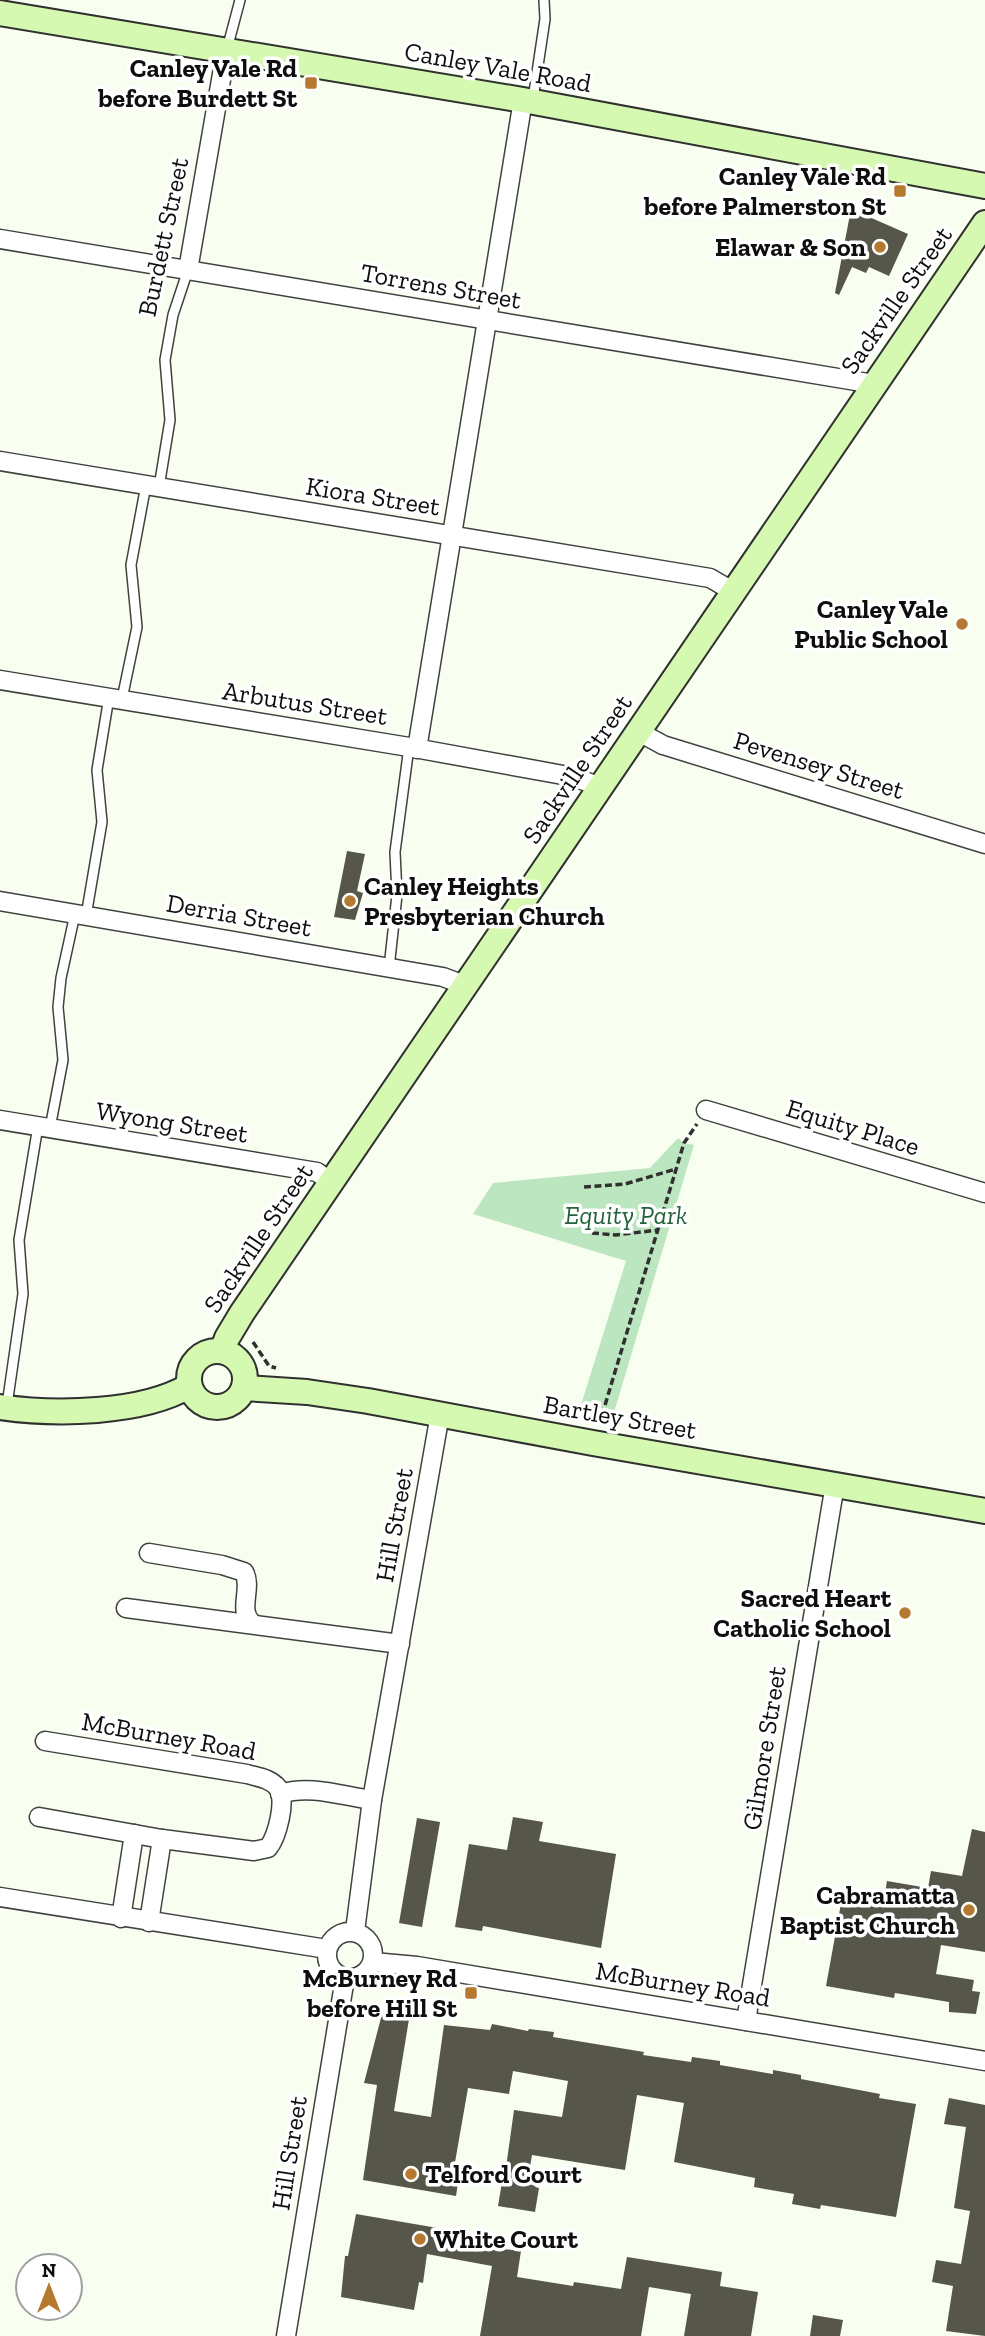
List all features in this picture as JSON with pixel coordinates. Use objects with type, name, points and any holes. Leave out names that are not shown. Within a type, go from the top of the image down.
[{"type":"main road","name":"Canley Vale Road","points":[[0,13],[527,101],[985,186]]},
{"type":"main road","name":"Sackville Street","points":[[222,1351],[242,1313],[985,223]]},
{"type":"main road","points":[[213,1351],[232,1354],[244,1369],[244,1388],[233,1402],[216,1407],[199,1401],[189,1386],[188,1376],[196,1359],[213,1351]]},
{"type":"main road","points":[[4,1407],[55,1411],[139,1406],[174,1395],[189,1386]]},
{"type":"main road","name":"Bartley Street","points":[[244,1388],[307,1392],[440,1414],[985,1511]]},
{"type":"street","name":"Burdett Street","points":[[188,270],[226,51]]},
{"type":"street","points":[[413,748],[527,101]]},
{"type":"street","name":"Torrens Street","points":[[0,239],[874,384]]},
{"type":"street","name":"Kiora Street","points":[[0,461],[710,578],[734,592]]},
{"type":"street","name":"Arbutus Street","points":[[0,680],[413,748],[574,777],[600,788]]},
{"type":"street","name":"Pevensey Street","points":[[639,732],[663,745],[985,844]]},
{"type":"street","name":"Derria Street","points":[[0,901],[449,978],[467,986]]},
{"type":"street","name":"Equity Place","points":[[706,1110],[985,1193]]},
{"type":"street","name":"Wyong Street","points":[[0,1120],[317,1172],[332,1182]]},
{"type":"street","name":"Hill Street","points":[[355,1931],[372,1800],[440,1414]]},
{"type":"street","name":"Gilmore Street","points":[[746,2021],[835,1484]]},
{"type":"street","points":[[149,1553],[222,1565],[244,1572],[248,1580],[245,1610],[247,1619],[252,1623]]},
{"type":"street","points":[[125,1608],[400,1644]]},
{"type":"street","name":"McBurney Road","points":[[39,1817],[162,1839],[254,1851],[268,1848],[274,1840],[279,1818],[279,1790],[269,1780],[247,1773],[45,1741]]},
{"type":"street","points":[[280,1794],[311,1789],[372,1800]]},
{"type":"street","points":[[121,1918],[134,1834]]},
{"type":"street","points":[[149,1922],[162,1839]]},
{"type":"street","points":[[0,1897],[327,1949]]},
{"type":"street","points":[[355,1931],[362,1934],[372,1946],[373,1962],[359,1977],[345,1978],[338,1975],[328,1964],[327,1949],[334,1937],[355,1931]]},
{"type":"street","name":"McBurney Road","points":[[373,1962],[416,1966],[985,2061]]},
{"type":"street","name":"Hill Street","points":[[286,2336],[345,1978]]},
{"type":"lane","name":"Burdett Street","points":[[226,51],[240,0]]},
{"type":"lane","points":[[527,101],[545,19],[544,0]]},
{"type":"lane","name":"Burdett Street","points":[[4,1407],[23,1294],[19,1240],[44,1127],[63,1060],[58,1007],[61,978],[80,915],[102,822],[97,770],[136,627],[131,565],[170,420],[166,360],[173,315],[188,270]]},
{"type":"lane","points":[[389,968],[397,895],[395,852],[413,748]]},
{"type":"path","points":[[598,1427],[684,1143],[706,1110]]},
{"type":"path","points":[[584,1187],[625,1184],[676,1168]]},
{"type":"path","points":[[592,1233],[616,1235],[658,1230]]},
{"type":"green space","name":"Equity Park","points":[[678,1138],[684,1143],[694,1145],[612,1419],[580,1408],[626,1261],[473,1214],[493,1183],[650,1168]]},
{"type":"building","points":[[851,209],[908,234],[889,276],[869,267],[866,273],[852,267],[839,295],[835,293]]},
{"type":"building","name":"Canley Heights Presbyterian Church","points":[[347,851],[365,854],[357,891],[363,893],[355,920],[334,917]]},
{"type":"building","points":[[513,1817],[543,1822],[539,1841],[616,1854],[601,1948],[483,1926],[482,1931],[455,1927],[469,1844],[507,1850]]},
{"type":"building","points":[[417,1818],[440,1822],[422,1927],[399,1923]]},
{"type":"building","points":[[972,1829],[985,1832],[985,1952],[941,1945],[936,1974],[974,1980],[972,1991],[980,1992],[976,2014],[949,2012],[949,2002],[895,1993],[894,1998],[826,1986],[842,1898],[883,1905],[887,1881],[928,1888],[931,1871],[962,1876]]},
{"type":"building","points":[[382,2014],[409,2019],[394,2111],[431,2117],[444,2025],[490,2030],[492,2024],[528,2031],[554,2032],[553,2037],[644,2052],[643,2055],[691,2062],[692,2057],[773,2074],[773,2070],[801,2075],[801,2079],[880,2094],[879,2098],[916,2104],[896,2217],[821,2205],[820,2209],[792,2204],[794,2194],[754,2187],[755,2178],[674,2162],[684,2103],[637,2095],[625,2170],[532,2155],[527,2184],[539,2188],[535,2212],[498,2206],[514,2110],[562,2117],[568,2081],[513,2071],[509,2094],[468,2088],[454,2168],[460,2169],[456,2196],[363,2180],[377,2085],[364,2083]]},
{"type":"building","points":[[949,2098],[985,2105],[985,2336],[946,2331],[953,2286],[932,2282],[936,2260],[961,2264],[970,2211],[954,2208],[966,2127],[944,2124]]},
{"type":"building","points":[[356,2214],[490,2237],[488,2247],[521,2251],[517,2277],[573,2286],[574,2282],[621,2289],[627,2257],[722,2272],[720,2286],[758,2292],[751,2336],[684,2336],[691,2294],[649,2287],[641,2336],[480,2336],[492,2266],[427,2254],[423,2283],[419,2282],[414,2310],[341,2297],[345,2256],[348,2256]]},
{"type":"building","points":[[813,2315],[843,2320],[840,2336],[810,2336]]},
{"type":"place","name":"Canley Vale Rd before Burdett St","points":[[311,83]]},
{"type":"place","name":"Canley Vale Rd before Palmerston St","points":[[900,191]]},
{"type":"place","name":"Elawar & Son","points":[[880,247]]},
{"type":"place","name":"Canley Vale Public School","points":[[962,624]]},
{"type":"place","name":"Canley Heights Presbyterian Church","points":[[350,901]]},
{"type":"place","name":"Sacred Heart Catholic School","points":[[905,1613]]},
{"type":"place","name":"Cabramatta Baptist Church","points":[[969,1910]]},
{"type":"place","name":"McBurney Rd before Hill St","points":[[471,1993]]},
{"type":"place","name":"Telford Court","points":[[411,2174]]},
{"type":"place","name":"White Court","points":[[420,2239]]}]
